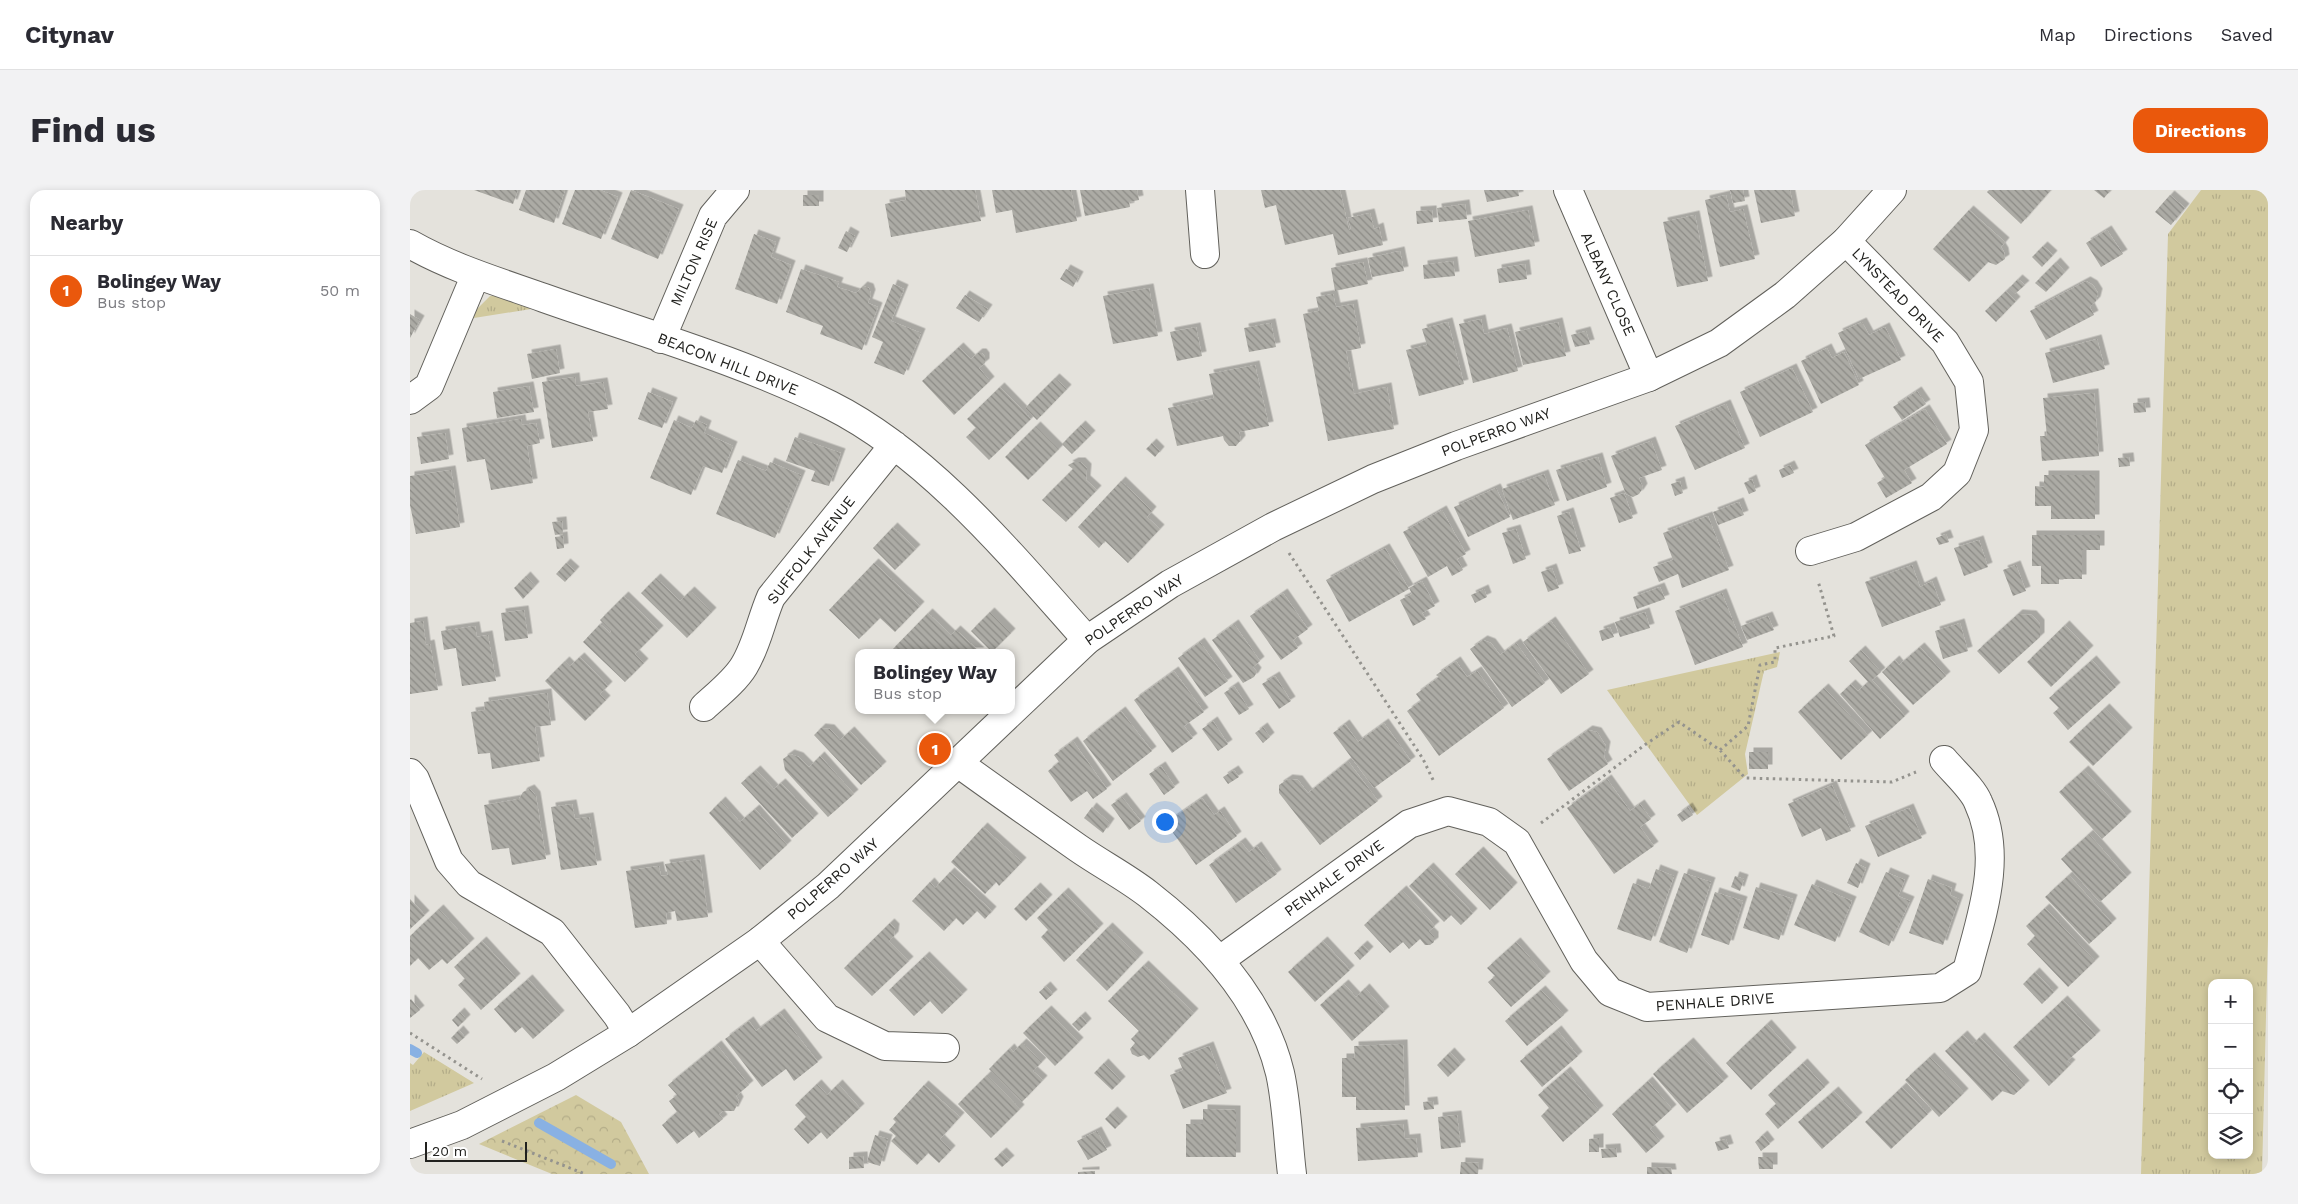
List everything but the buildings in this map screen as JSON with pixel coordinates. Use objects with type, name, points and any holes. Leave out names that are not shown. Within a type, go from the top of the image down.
[{"type":"street","name":"MILTON RISE","points":[[661,339],[713,216],[735,190]]},
{"type":"street","points":[[1200,190],[1205,254]]},
{"type":"street","name":"ALBANY CLOSE","points":[[1568,190],[1649,377]]},
{"type":"street","name":"POLPERRO WAY","points":[[1015,709],[1087,640],[1170,584],[1273,527],[1374,479],[1456,446],[1649,377],[1719,343],[1786,295],[1846,241],[1892,190]]},
{"type":"street","name":"LYNSTEAD DRIVE","points":[[1810,551],[1856,537],[1931,497],[1957,473],[1974,430],[1969,382],[1945,342],[1846,241]]},
{"type":"street","name":"BEACON HILL DRIVE","points":[[410,244],[476,274],[770,377],[832,406],[894,445],[945,489],[986,530],[1087,640]]},
{"type":"street","points":[[410,400],[429,386],[476,274]]},
{"type":"street","name":"SUFFOLK AVENUE","points":[[704,708],[744,668],[754,646],[771,597],[894,445]]},
{"type":"street","name":"POLPERRO WAY","points":[[410,1144],[462,1125],[503,1106],[556,1077],[628,1033],[760,941],[828,886],[1009,714]]},
{"type":"street","name":"PENHALE DRIVE","points":[[1220,960],[1409,824],[1448,811],[1490,822],[1517,842],[1584,961],[1610,992],[1648,1007],[1940,988],[1966,971],[1988,894],[1990,843],[1978,801],[1944,760]]},
{"type":"street","points":[[958,763],[1146,893],[1194,932],[1220,960],[1249,1000],[1267,1035],[1277,1065],[1292,1174]]},
{"type":"street","points":[[410,773],[415,778],[449,861],[454,867],[469,884],[552,932],[617,1015],[628,1033]]},
{"type":"street","points":[[760,941],[827,1018],[885,1046],[945,1048]]},
{"type":"path","points":[[1273,527],[1423,759],[1448,811]]},
{"type":"path","points":[[1720,750],[1748,726],[1760,665],[1775,662],[1775,648],[1834,636],[1810,551]]},
{"type":"path","points":[[1517,842],[1646,744],[1679,722],[1720,750],[1745,778],[1892,782],[1944,760]]},
{"type":"path","points":[[410,1034],[492,1085],[503,1106]]},
{"type":"path","points":[[462,1125],[585,1174]]},
{"type":"green space","points":[[2201,190],[2268,190],[2268,938],[2262,1174],[2141,1174],[2168,234]]},
{"type":"green space","points":[[490,296],[505,296],[531,309],[474,318],[475,311]]},
{"type":"green space","points":[[1780,652],[1777,667],[1764,671],[1745,754],[1748,774],[1697,815],[1607,690]]},
{"type":"green space","points":[[424,1052],[474,1083],[410,1111],[410,1063],[413,1065]]},
{"type":"green space","points":[[576,1095],[621,1122],[649,1174],[552,1174],[479,1144]]},
{"type":"waterway","points":[[410,1049],[417,1053]]},
{"type":"waterway","points":[[539,1123],[611,1164]]},
{"type":"place","name":"Bolingey Way","points":[[935,749]]}]
